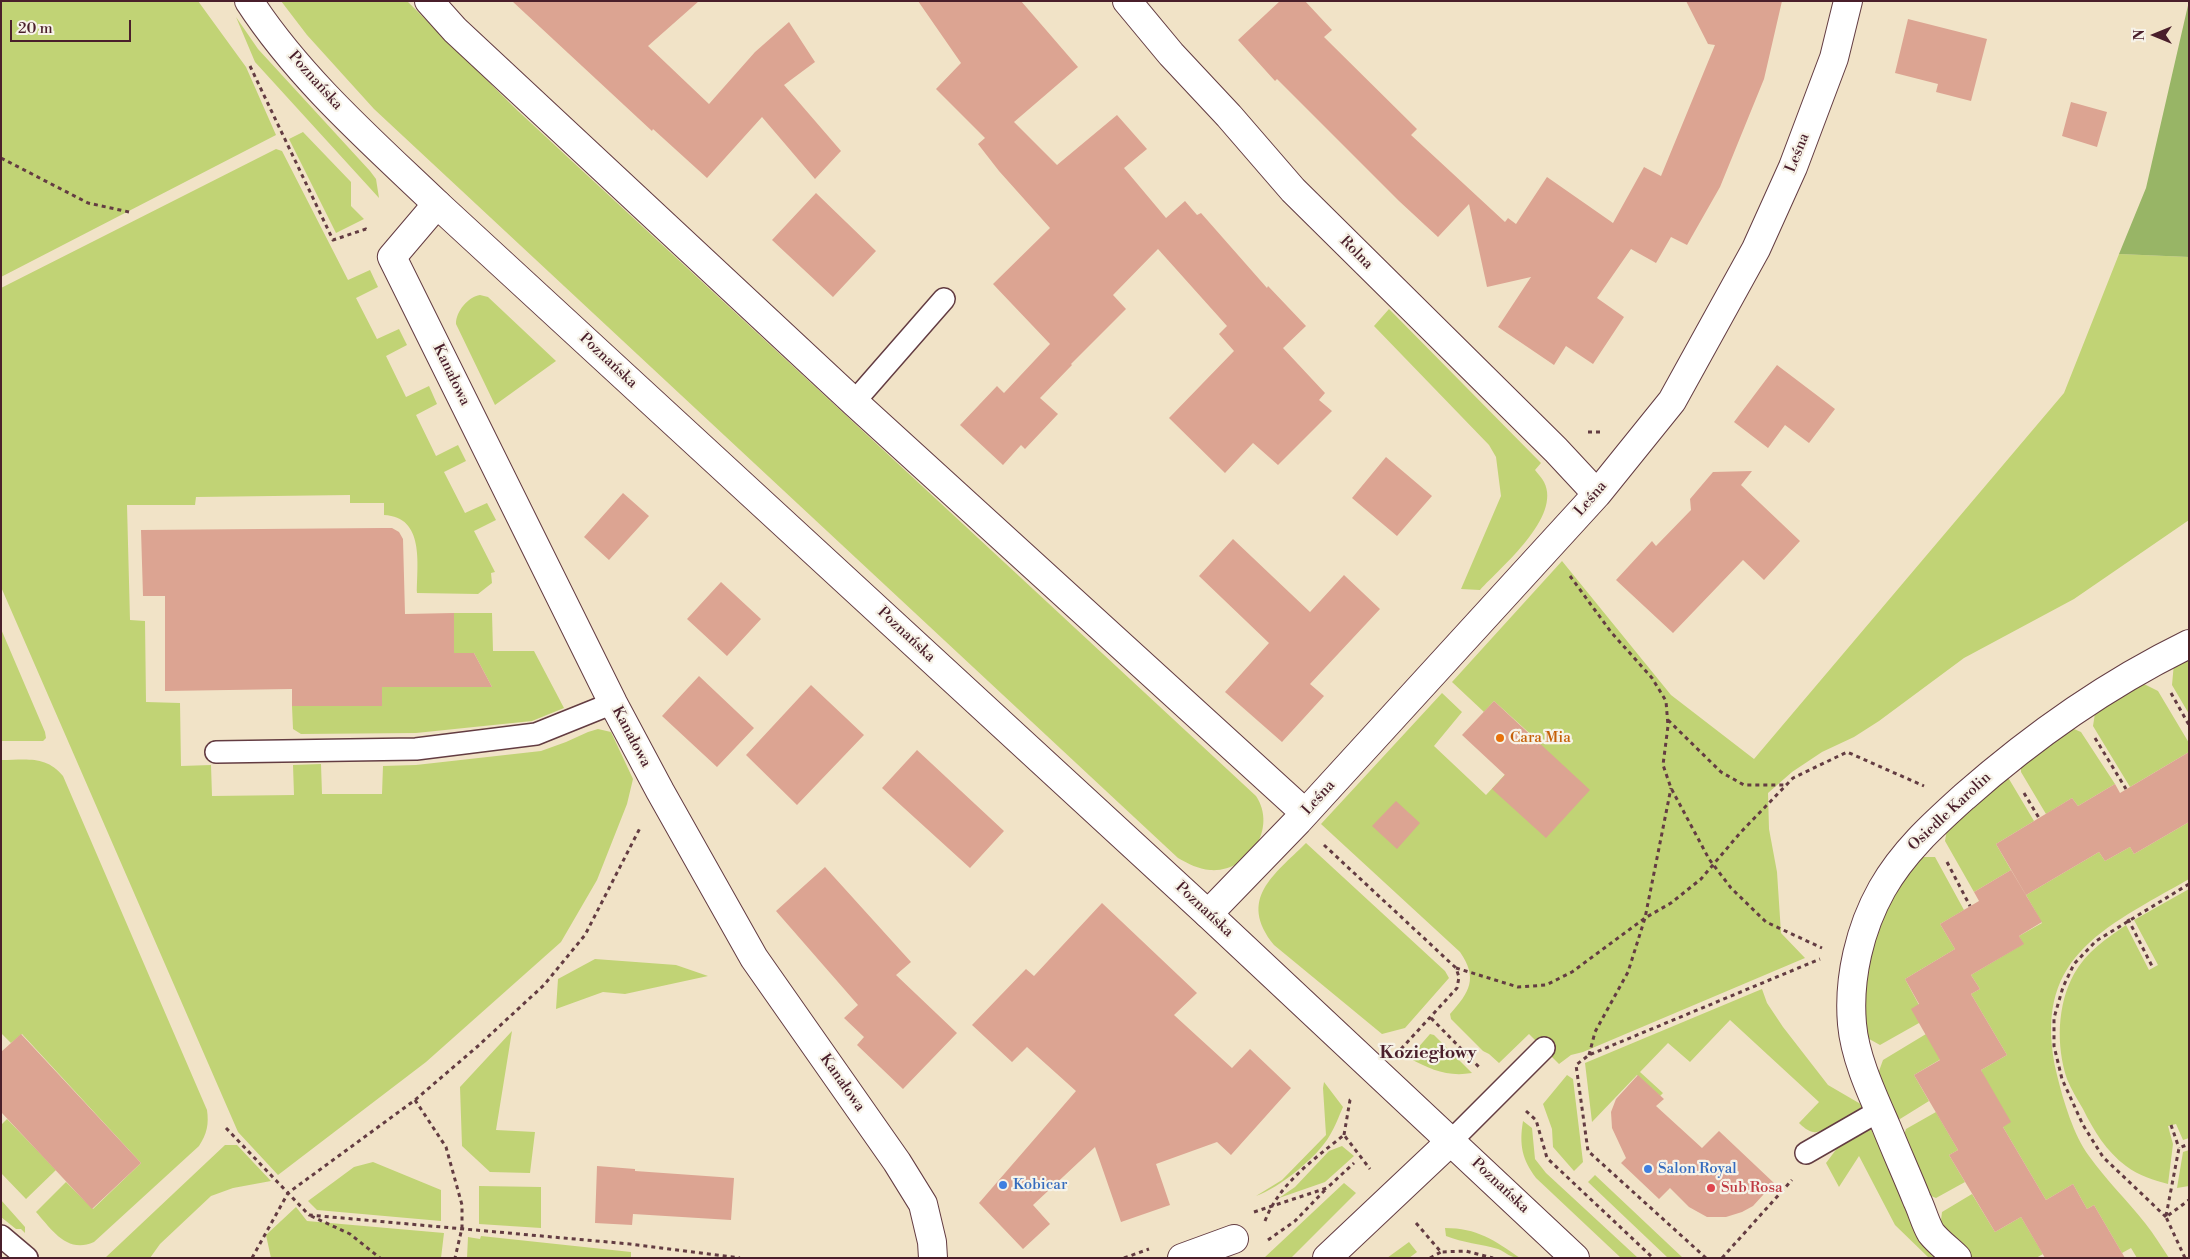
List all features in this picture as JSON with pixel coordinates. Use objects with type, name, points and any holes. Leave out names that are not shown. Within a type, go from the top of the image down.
[{"type":"street","name":"Poznańska","points":[[249,1],[304,71],[358,128],[438,204],[1208,914],[1576,1258]]},
{"type":"street","points":[[429,1],[455,30],[1301,817]]},
{"type":"street","name":"Rolna","points":[[1128,1],[1171,54],[1229,116],[1293,190],[1556,450],[1597,494]]},
{"type":"street","name":"Leśna","points":[[1208,914],[1301,817],[1597,494],[1672,401],[1756,249],[1793,167],[1834,58],[1848,1]]},
{"type":"street","points":[[392,257],[438,204]]},
{"type":"street","name":"Kanałowa","points":[[392,257],[613,704],[660,791],[754,958],[897,1162],[923,1204],[932,1242],[933,1258]]},
{"type":"street","name":"Osiedle Karolin","points":[[1957,1258],[1932,1233],[1879,1111],[1856,1045],[1852,1024],[1854,970],[1860,942],[1869,916],[1882,889],[1902,858],[1929,828],[2006,760],[2077,709],[2154,662],[2189,644]]},
{"type":"street","points":[[1328,1258],[1451,1141]]},
{"type":"street","points":[[1182,1258],[1234,1239]]},
{"type":"lane","points":[[854,402],[944,299]]},
{"type":"lane","points":[[216,752],[425,748],[536,734],[613,704]]},
{"type":"lane","points":[[1451,1141],[1544,1048]]},
{"type":"lane","points":[[1806,1152],[1879,1111]]},
{"type":"lane","points":[[1,1236],[27,1258]]},
{"type":"path","points":[[246,58],[333,240],[366,228],[392,257]]},
{"type":"path","points":[[1,158],[88,203],[129,212]]},
{"type":"path","points":[[1580,432],[1599,433],[1608,430]]},
{"type":"path","points":[[1558,535],[1566,569],[1578,590],[1611,632],[1652,678],[1666,701],[1668,720],[1663,765],[1671,788],[1713,864],[1731,888],[1766,922],[1832,954]]},
{"type":"path","points":[[2077,709],[2126,789]]},
{"type":"path","points":[[1668,720],[1721,772],[1744,785],[1785,786]]},
{"type":"path","points":[[1301,817],[1456,968],[1518,987],[1546,985],[1572,972],[1645,918],[1671,903],[1701,879],[1740,833],[1793,778],[1847,752],[1960,801]]},
{"type":"path","points":[[1589,1055],[1595,1032],[1628,972],[1645,918],[1671,788]]},
{"type":"path","points":[[252,1258],[288,1193],[415,1100],[478,1046],[544,985],[585,935],[660,791]]},
{"type":"path","points":[[1929,828],[1970,906]]},
{"type":"path","points":[[2185,1258],[2166,1216],[2103,1158],[2083,1126],[2062,1079],[2054,1046],[2054,1018],[2063,987],[2074,964],[2096,940],[2189,884]]},
{"type":"path","points":[[2128,919],[2153,968]]},
{"type":"path","points":[[1706,1258],[1588,1150],[1576,1065],[1589,1055],[1860,942]]},
{"type":"path","points":[[1263,1225],[1270,1207],[1295,1176],[1344,1135],[1350,1100],[1431,1018],[1457,988],[1459,977],[1456,968]]},
{"type":"path","points":[[1431,1018],[1502,1090],[1536,1120],[1547,1158],[1653,1258]]},
{"type":"path","points":[[415,1100],[446,1147],[462,1205],[462,1228],[455,1258]]},
{"type":"path","points":[[2166,1216],[2178,1148],[2171,1125]]},
{"type":"path","points":[[226,1128],[309,1215],[350,1234],[380,1258]]},
{"type":"path","points":[[1344,1135],[1360,1157]]},
{"type":"path","points":[[2178,1148],[2189,1144]]},
{"type":"path","points":[[1266,1242],[1295,1221],[1354,1163]]},
{"type":"path","points":[[1722,1258],[1795,1176]]},
{"type":"path","points":[[1270,1207],[1328,1188]]},
{"type":"path","points":[[2166,1216],[2189,1200]]},
{"type":"path","points":[[309,1215],[630,1244],[740,1258]]},
{"type":"path","points":[[1430,1258],[1441,1252]]},
{"type":"green space","points":[[1,1],[198,1],[246,67],[276,135],[1,277]]},
{"type":"green space","points":[[281,1],[407,1],[518,111],[1256,796],[1262,809],[1263,822],[1261,835],[1256,846],[1247,857],[1224,869],[1210,870],[1178,858],[374,109],[307,35]]},
{"type":"green space","points":[[2189,1],[2189,257],[2119,254],[2146,188]]},
{"type":"green space","points":[[236,17],[258,49],[370,171],[376,179],[379,198],[255,62]]},
{"type":"green space","points":[[303,132],[351,182],[351,206],[364,219],[336,233],[289,139]]},
{"type":"green space","points":[[276,149],[282,151],[348,280],[370,270],[378,287],[356,298],[377,339],[399,329],[407,345],[386,356],[406,397],[429,386],[437,404],[416,415],[436,456],[458,445],[466,461],[444,472],[465,513],[487,503],[496,520],[474,531],[495,572],[491,573],[492,583],[478,594],[417,593],[416,544],[406,524],[397,518],[384,515],[384,503],[350,503],[350,495],[196,497],[195,505],[127,505],[130,620],[145,621],[146,702],[180,703],[181,766],[211,765],[212,796],[294,795],[293,765],[321,764],[322,794],[382,794],[383,766],[416,765],[541,751],[598,729],[611,732],[633,779],[627,804],[597,880],[561,942],[426,1062],[278,1175],[238,1132],[1,587],[1,288]]},
{"type":"green space","points":[[2119,254],[2189,257],[2189,520],[2074,599],[1964,658],[1879,721],[1854,737],[1822,752],[1792,772],[1768,793],[1769,829],[1777,872],[1781,933],[1805,958],[1583,1052],[1571,1055],[1559,1064],[1529,1034],[1499,1063],[1483,1051],[1451,1019],[1450,1014],[1467,992],[1470,977],[1466,961],[1460,952],[1321,824],[1442,693],[1462,712],[1434,746],[1486,795],[1537,740],[1494,701],[1484,712],[1452,682],[1562,561],[1671,695],[1754,759],[2064,393]]},
{"type":"green space","points":[[480,295],[488,297],[556,361],[495,405],[456,324],[458,314],[463,305]]},
{"type":"green space","points":[[1389,309],[1541,463],[1535,470],[1544,482],[1547,496],[1545,510],[1527,540],[1480,590],[1461,589],[1501,496],[1496,457],[1489,445],[1374,326]]},
{"type":"green space","points":[[454,613],[492,613],[493,651],[534,651],[564,708],[532,721],[416,733],[301,734],[293,729],[292,706],[382,706],[382,687],[492,687],[474,653],[454,653]]},
{"type":"green space","points":[[1,629],[45,732],[46,738],[43,741],[1,741]]},
{"type":"green space","points":[[2189,655],[2189,714],[2172,685],[2174,663]]},
{"type":"green space","points":[[2138,681],[2158,691],[2189,743],[2189,752],[2130,787],[2093,726],[2096,707]]},
{"type":"green space","points":[[2067,726],[2081,732],[2115,784],[2078,806],[2072,798],[2046,814],[2021,772],[2021,760]]},
{"type":"green space","points":[[1,760],[35,760],[43,762],[56,769],[63,776],[207,1110],[207,1129],[199,1146],[94,1242],[84,1245],[68,1243],[54,1233],[36,1212],[66,1182],[93,1209],[141,1163],[22,1034],[11,1043],[1,1033]]},
{"type":"green space","points":[[2003,776],[2009,779],[2034,821],[1996,844],[2011,870],[1974,892],[1945,841],[1948,824]]},
{"type":"green space","points":[[2189,822],[2189,879],[2128,914],[2102,932],[2080,952],[2064,975],[2054,1002],[2051,1035],[2057,1075],[2074,1128],[2089,1156],[2148,1227],[2169,1258],[2137,1258],[2131,1248],[2122,1253],[2094,1205],[2087,1209],[2073,1184],[2046,1200],[2003,1127],[1981,1070],[2007,1055],[1971,994],[1980,989],[1971,975],[2023,944],[2019,936],[2042,923],[2026,895],[2099,852],[2105,861],[2130,847],[2134,854]]},
{"type":"green space","points":[[1306,843],[1445,971],[1449,978],[1405,1028],[1382,1034],[1274,945],[1263,929],[1259,914],[1259,901],[1264,889],[1282,866]]},
{"type":"green space","points":[[1923,857],[1935,857],[1964,910],[1940,924],[1955,949],[1905,979],[1919,1005],[1919,1023],[1880,1045],[1862,1035],[1868,944],[1899,884]]},
{"type":"green space","points":[[2189,889],[2189,1138],[2183,1140],[2176,1124],[2168,1126],[2173,1144],[2168,1184],[2131,1169],[2112,1154],[2101,1140],[2067,1079],[2061,1053],[2060,1026],[2061,1012],[2068,986],[2079,966],[2097,946],[2126,925],[2149,970],[2158,965],[2134,920]]},
{"type":"green space","points":[[595,959],[676,965],[708,976],[625,994],[603,992],[556,1009],[558,979]]},
{"type":"green space","points":[[1762,989],[1767,1003],[1783,1027],[1828,1085],[1864,1106],[1824,1130],[1818,1132],[1809,1131],[1799,1123],[1819,1102],[1730,1020],[1690,1062],[1668,1043],[1640,1072],[1663,1093],[1660,1096],[1637,1075],[1592,1122],[1585,1063]]},
{"type":"green space","points":[[512,1031],[496,1130],[535,1132],[530,1173],[490,1172],[462,1146],[460,1087]]},
{"type":"green space","points":[[1430,1034],[1434,1035],[1472,1073],[1455,1074],[1440,1072],[1409,1058]]},
{"type":"green space","points":[[1926,1034],[1941,1059],[1914,1075],[1929,1101],[1900,1119],[1887,1115],[1875,1082],[1883,1060]]},
{"type":"green space","points":[[1567,1075],[1573,1079],[1583,1162],[1574,1171],[1553,1147],[1552,1129],[1543,1104]]},
{"type":"green space","points":[[1324,1082],[1343,1107],[1330,1135],[1317,1153],[1297,1171],[1276,1186],[1256,1196],[1282,1180],[1326,1135]]},
{"type":"green space","points":[[1936,1112],[1958,1150],[1949,1155],[1965,1182],[1936,1198],[1921,1192],[1901,1143],[1906,1129]]},
{"type":"green space","points":[[7,1119],[56,1170],[26,1199],[1,1173],[1,1125]]},
{"type":"green space","points":[[1523,1121],[1532,1128],[1535,1159],[1546,1173],[1638,1258],[1621,1258],[1536,1178],[1527,1164],[1523,1151],[1521,1137]]},
{"type":"green space","points":[[1870,1127],[1926,1242],[1942,1258],[1929,1258],[1895,1225],[1859,1156],[1839,1187],[1826,1163],[1838,1147]]},
{"type":"green space","points":[[225,1145],[237,1145],[271,1181],[233,1188],[211,1196],[160,1244],[150,1258],[105,1258]]},
{"type":"green space","points":[[1342,1146],[1354,1156],[1325,1182],[1279,1198],[1295,1187],[1329,1151]]},
{"type":"green space","points":[[2189,1150],[2189,1186],[2177,1188],[2183,1152]]},
{"type":"green space","points":[[373,1162],[441,1190],[441,1221],[317,1210],[308,1201],[354,1167]]},
{"type":"green space","points":[[1595,1175],[1683,1258],[1668,1258],[1588,1182]]},
{"type":"green space","points":[[1344,1183],[1356,1193],[1291,1258],[1264,1258]]},
{"type":"green space","points":[[479,1186],[541,1187],[541,1228],[479,1224]]},
{"type":"green space","points":[[1972,1194],[1995,1232],[2021,1217],[2043,1254],[2036,1258],[1969,1258],[1940,1229],[1942,1212]]},
{"type":"green space","points":[[1,1200],[25,1227],[25,1233],[21,1229],[16,1229],[1,1217]]},
{"type":"green space","points":[[296,1207],[307,1221],[444,1233],[441,1258],[271,1258],[266,1235]]},
{"type":"green space","points":[[1445,1228],[1467,1230],[1485,1236],[1520,1258],[1511,1256],[1498,1249],[1446,1236]]},
{"type":"green space","points":[[481,1236],[631,1252],[631,1258],[467,1258],[468,1237],[480,1239]]},
{"type":"green space","points":[[1409,1242],[1417,1252],[1409,1258],[1387,1258]]},
{"type":"building","points":[[512,1],[699,1],[648,46],[709,104],[755,52],[789,22],[815,62],[784,85],[841,151],[815,179],[762,117],[707,178],[653,129],[652,131]]},
{"type":"building","points":[[918,1],[1021,1],[1078,67],[1014,122],[1057,165],[1117,115],[1147,149],[1124,168],[1166,218],[1185,201],[1197,215],[1201,213],[1267,288],[1268,286],[1306,326],[1283,348],[1325,393],[1319,400],[1332,411],[1278,465],[1253,443],[1225,473],[1169,418],[1234,351],[1219,334],[1227,326],[1158,249],[1113,295],[1126,309],[1040,398],[1058,414],[1025,449],[1021,445],[1003,465],[960,425],[997,386],[1004,393],[1050,344],[993,284],[1050,228],[999,171],[978,144],[985,138],[936,89],[961,63]]},
{"type":"building","points":[[1280,1],[1305,1],[1332,30],[1324,37],[1417,129],[1411,135],[1505,222],[1508,218],[1516,224],[1547,177],[1613,223],[1644,167],[1661,176],[1715,45],[1708,44],[1686,1],[1782,1],[1764,79],[1720,187],[1687,245],[1671,237],[1656,263],[1631,249],[1597,298],[1624,317],[1593,364],[1566,346],[1554,365],[1498,327],[1531,277],[1487,287],[1469,204],[1438,237],[1399,201],[1277,79],[1275,81],[1238,40]]},
{"type":"building","points":[[1908,19],[1987,39],[1971,101],[1936,92],[1938,84],[1895,73]]},
{"type":"building","points":[[2071,102],[2107,112],[2097,147],[2062,136]]},
{"type":"building","points":[[816,193],[876,251],[833,297],[772,240]]},
{"type":"building","points":[[1777,365],[1835,409],[1809,443],[1785,425],[1768,448],[1734,422]]},
{"type":"building","points":[[1386,457],[1432,496],[1397,536],[1352,498]]},
{"type":"building","points":[[1752,471],[1741,485],[1800,541],[1764,580],[1743,560],[1673,633],[1616,580],[1652,541],[1656,546],[1691,510],[1690,499],[1713,472]]},
{"type":"building","points":[[623,493],[649,516],[609,560],[584,537]]},
{"type":"building","points":[[392,528],[399,532],[403,539],[405,614],[454,613],[454,653],[474,653],[492,687],[382,687],[382,706],[292,706],[292,689],[165,691],[165,596],[143,596],[141,530]]},
{"type":"building","points":[[1233,539],[1310,612],[1344,575],[1380,609],[1310,684],[1324,696],[1282,742],[1225,692],[1269,643],[1199,576]]},
{"type":"building","points":[[721,582],[761,619],[727,656],[687,619]]},
{"type":"building","points":[[699,676],[754,728],[717,767],[662,716]]},
{"type":"building","points":[[811,685],[864,735],[797,805],[746,755]]},
{"type":"building","points":[[1494,701],[1590,790],[1546,838],[1492,789],[1505,775],[1462,735]]},
{"type":"building","points":[[917,750],[1004,831],[970,868],[882,788]]},
{"type":"building","points":[[2189,752],[2189,822],[2134,854],[2130,847],[2105,861],[2099,852],[2026,895],[1996,844],[2072,798],[2078,806],[2115,784],[2120,793]]},
{"type":"building","points":[[1396,801],[1420,823],[1397,849],[1372,826]]},
{"type":"building","points":[[825,867],[911,962],[896,975],[957,1033],[903,1089],[857,1045],[864,1037],[844,1018],[858,1005],[776,911]]},
{"type":"building","points":[[2011,870],[2042,922],[2019,936],[2024,944],[1971,975],[1980,989],[1971,994],[2007,1055],[1981,1070],[2011,1122],[2003,1127],[2046,1200],[2073,1184],[2087,1209],[2094,1205],[2125,1258],[2045,1258],[2021,1217],[1995,1232],[1949,1155],[1958,1150],[1914,1075],[1940,1060],[1911,1009],[1919,1004],[1905,979],[1955,949],[1940,924],[1979,901],[1974,892]]},
{"type":"building","points":[[1102,903],[1197,993],[1174,1015],[1232,1068],[1250,1049],[1291,1088],[1231,1155],[1217,1142],[1156,1164],[1170,1205],[1121,1222],[1095,1147],[1033,1205],[1050,1224],[1023,1249],[979,1203],[1076,1091],[1027,1047],[1012,1062],[972,1025],[1026,969],[1034,976]]},
{"type":"building","points":[[21,1034],[141,1163],[92,1209],[1,1112],[1,1052]]},
{"type":"building","points":[[1638,1075],[1664,1099],[1656,1106],[1702,1148],[1719,1131],[1774,1183],[1753,1206],[1726,1217],[1707,1217],[1689,1207],[1670,1188],[1659,1199],[1621,1163],[1626,1158],[1612,1128],[1611,1112],[1616,1099]]},
{"type":"building","points":[[597,1166],[635,1169],[635,1171],[734,1178],[731,1220],[633,1214],[632,1225],[595,1223]]},
{"type":"place","name":"Cara Mia","points":[[1500,738]]},
{"type":"place","name":"Salon Royal","points":[[1648,1169]]},
{"type":"place","name":"Kobicar","points":[[1003,1185]]},
{"type":"place","name":"Sub Rosa","points":[[1711,1188]]},
{"type":"district","name":"Koziegłowy","points":[[1428,1054]]}]
